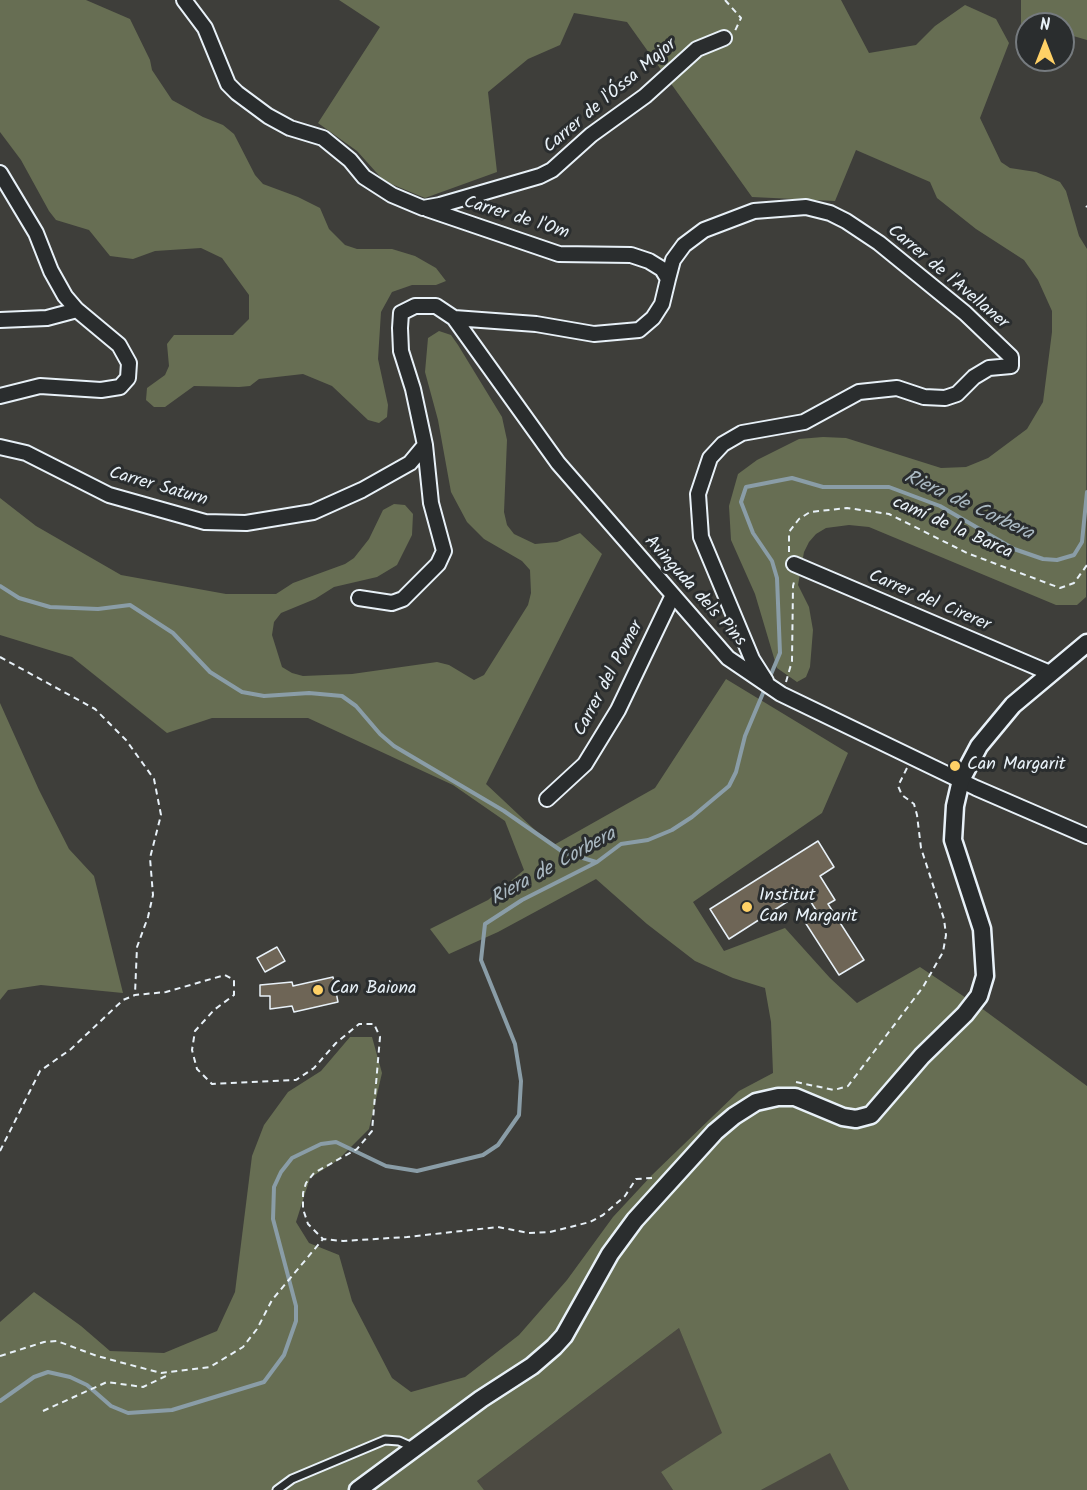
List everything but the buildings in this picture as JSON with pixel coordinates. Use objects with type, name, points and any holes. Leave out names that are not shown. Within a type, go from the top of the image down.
[{"type":"street","points":[[184,0],[205,28],[228,84],[237,93],[268,116],[290,128],[323,138],[350,160],[364,177],[392,195],[423,208]]},
{"type":"street","name":"Carrer de l'Óssa Major","points":[[423,208],[441,206],[540,176],[552,170],[591,135],[645,96],[697,49],[723,38]]},
{"type":"street","points":[[0,173],[36,233],[51,271],[77,310],[119,345],[129,363],[128,378],[120,387],[101,390],[40,386],[0,396]]},
{"type":"street","name":"Carrer de l'Avellaner","points":[[668,279],[674,260],[684,244],[704,230],[754,211],[806,207],[846,220],[879,243],[964,313],[1011,357],[1011,366],[989,368],[974,377],[957,394],[945,398],[924,397],[897,388],[859,392],[804,422],[742,433],[723,444],[710,458],[698,494],[701,537],[752,660],[775,690]]},
{"type":"street","name":"Carrer de l'Om","points":[[423,208],[559,254],[631,255],[649,261],[662,269],[668,279]]},
{"type":"street","points":[[359,598],[392,603],[403,599],[438,564],[444,551],[431,503],[425,446],[402,351],[402,313],[415,306],[436,306],[454,318],[536,324],[594,334],[639,330],[653,318],[662,304],[668,279]]},
{"type":"street","points":[[0,320],[47,318],[77,310]]},
{"type":"street","name":"Avinguda dels Pins","points":[[454,318],[558,463],[672,597],[728,658],[775,690],[961,780],[1087,836]]},
{"type":"street","name":"Carrer Saturn","points":[[0,447],[26,453],[120,498],[204,522],[246,523],[313,512],[362,490],[410,463],[425,446]]},
{"type":"street","name":"Carrer del Cirerer","points":[[794,564],[1050,673]]},
{"type":"street","name":"Carrer del Pomer","points":[[548,799],[585,764],[602,737],[618,710],[672,597]]},
{"type":"street","points":[[358,1490],[481,1399],[532,1366],[554,1347],[564,1336],[610,1254],[664,1186],[715,1132],[749,1105],[766,1098],[795,1097],[843,1117],[856,1119],[871,1115],[979,996],[985,976],[982,929],[953,840],[955,806],[961,780],[972,756],[1013,705],[1087,643]]},
{"type":"lane","points":[[277,1490],[292,1479],[386,1440],[408,1444],[412,1451]]},
{"type":"path","points":[[723,38],[734,33],[741,18],[725,0]]},
{"type":"path","name":"camí de la Barca","points":[[775,690],[792,661],[793,586],[796,575],[787,545],[789,532],[799,519],[810,512],[847,508],[890,514],[967,553],[1060,588],[1074,583],[1087,565]]},
{"type":"path","points":[[0,657],[95,709],[126,740],[154,779],[161,815],[150,858],[153,895],[148,917],[136,947],[135,995]]},
{"type":"path","points":[[791,1082],[834,1090],[848,1086],[923,987],[943,952],[946,935],[944,919],[921,848],[917,814],[914,804],[902,795],[898,786],[912,757]]},
{"type":"path","points":[[0,1151],[40,1071],[71,1049],[123,1000],[135,995],[166,992],[210,977],[225,975],[234,980],[234,994],[214,1010],[195,1031],[192,1050],[197,1069],[212,1084],[264,1084],[296,1080],[314,1068],[336,1043],[359,1024],[374,1024],[380,1037],[372,1131],[357,1149],[314,1173],[306,1183],[303,1193],[303,1209],[308,1224],[323,1239],[343,1241],[407,1237],[498,1227],[529,1233],[550,1232],[590,1222],[603,1215],[626,1196],[636,1179],[653,1178],[664,1186]]},
{"type":"path","points":[[0,1356],[44,1342],[57,1341],[161,1373],[210,1367],[243,1347],[257,1329],[272,1300],[323,1239]]},
{"type":"path","points":[[43,1411],[107,1382],[143,1387],[172,1373]]},
{"type":"shaded area","points":[[679,1328],[723,1433],[661,1472],[673,1490],[484,1490],[477,1481]]},
{"type":"shaded area","points":[[830,1452],[849,1490],[761,1490]]},
{"type":"green space","points":[[0,0],[86,0],[130,19],[150,60],[152,70],[172,100],[223,125],[234,134],[255,175],[263,184],[320,208],[329,229],[345,245],[357,249],[392,249],[415,256],[436,268],[446,281],[436,285],[412,285],[392,292],[381,312],[378,359],[388,405],[387,417],[379,423],[368,420],[332,386],[303,374],[259,379],[250,386],[194,386],[165,407],[154,407],[146,400],[147,388],[165,375],[169,366],[167,344],[174,335],[233,335],[249,319],[249,295],[222,258],[201,248],[155,251],[133,259],[110,256],[89,230],[56,220],[21,160],[0,132]]},
{"type":"green space","points":[[339,0],[841,0],[869,53],[916,45],[935,26],[965,5],[996,19],[1009,43],[980,118],[1001,162],[1010,168],[1036,172],[1060,182],[1066,191],[1079,236],[1087,249],[1086,597],[1077,605],[1056,605],[869,527],[849,525],[826,528],[816,534],[804,552],[798,585],[809,607],[813,630],[810,667],[806,677],[797,682],[777,668],[755,594],[731,540],[729,506],[738,474],[757,460],[799,439],[823,437],[846,438],[941,468],[966,467],[988,458],[1027,429],[1043,402],[1052,332],[1052,311],[1038,280],[1024,260],[976,229],[937,198],[930,182],[856,150],[835,201],[752,197],[627,22],[574,13],[560,45],[528,59],[488,92],[497,172],[425,198],[384,181],[357,151],[318,123],[380,27]]},
{"type":"green space","points":[[1021,0],[1087,0],[1087,40],[1075,36],[1075,12],[1021,12]]},
{"type":"green space","points":[[439,331],[451,335],[502,417],[507,440],[504,512],[507,525],[514,534],[535,544],[557,542],[580,533],[602,554],[486,784],[552,846],[655,788],[726,679],[848,753],[822,813],[693,902],[724,951],[785,928],[830,978],[857,1003],[920,967],[984,1010],[1087,1086],[1087,1490],[849,1490],[830,1453],[761,1490],[673,1490],[661,1472],[722,1433],[679,1328],[477,1481],[484,1490],[0,1490],[0,1322],[34,1292],[81,1326],[110,1351],[164,1353],[217,1331],[235,1292],[252,1156],[264,1125],[288,1092],[321,1071],[350,1037],[372,1037],[382,1073],[369,1129],[338,1160],[310,1178],[296,1222],[309,1243],[339,1255],[352,1301],[392,1378],[411,1392],[465,1377],[519,1335],[567,1280],[613,1217],[652,1175],[739,1091],[773,1073],[771,1022],[765,988],[733,978],[695,961],[647,924],[596,879],[498,932],[449,954],[430,929],[488,900],[524,870],[505,821],[453,785],[308,718],[212,718],[167,733],[72,657],[0,635],[0,498],[36,526],[121,575],[226,594],[276,594],[293,583],[345,564],[354,558],[369,539],[383,510],[394,504],[405,505],[413,514],[412,535],[397,565],[377,577],[334,587],[315,599],[281,613],[274,622],[272,635],[282,667],[303,676],[352,674],[437,662],[449,665],[474,680],[484,675],[528,605],[531,593],[530,570],[522,561],[484,539],[467,522],[451,492],[438,420],[425,372],[428,338]]},
{"type":"green space","points":[[0,703],[39,790],[69,849],[94,876],[123,993],[41,985],[8,990],[0,1000]]},
{"type":"waterway","name":"Riera de Corbera","points":[[769,679],[780,653],[777,578],[772,561],[753,533],[741,502],[746,487],[792,478],[823,487],[889,487],[940,506],[1014,549],[1043,559],[1057,560],[1074,555],[1082,542],[1087,492]]},
{"type":"waterway","points":[[0,586],[19,598],[50,607],[98,609],[130,605],[173,633],[210,672],[242,692],[264,696],[309,693],[342,696],[356,706],[380,734],[394,746],[504,811],[563,852],[596,862]]},
{"type":"waterway","name":"Riera de Corbera","points":[[0,1401],[34,1377],[48,1372],[70,1377],[87,1385],[111,1406],[128,1413],[172,1410],[264,1382],[284,1355],[296,1321],[296,1306],[273,1219],[274,1187],[281,1172],[292,1158],[321,1144],[336,1142],[386,1166],[417,1171],[483,1155],[498,1145],[519,1115],[521,1081],[515,1044],[481,960],[485,924],[522,900],[597,862],[621,844],[648,840],[672,830],[692,817],[729,786],[736,772],[745,736],[766,686]]},
{"type":"place","name":"Can Margarit","points":[[955,766]]},
{"type":"place","name":"Institut Can Margarit","points":[[747,907]]},
{"type":"place","name":"Can Baiona","points":[[318,990]]}]
